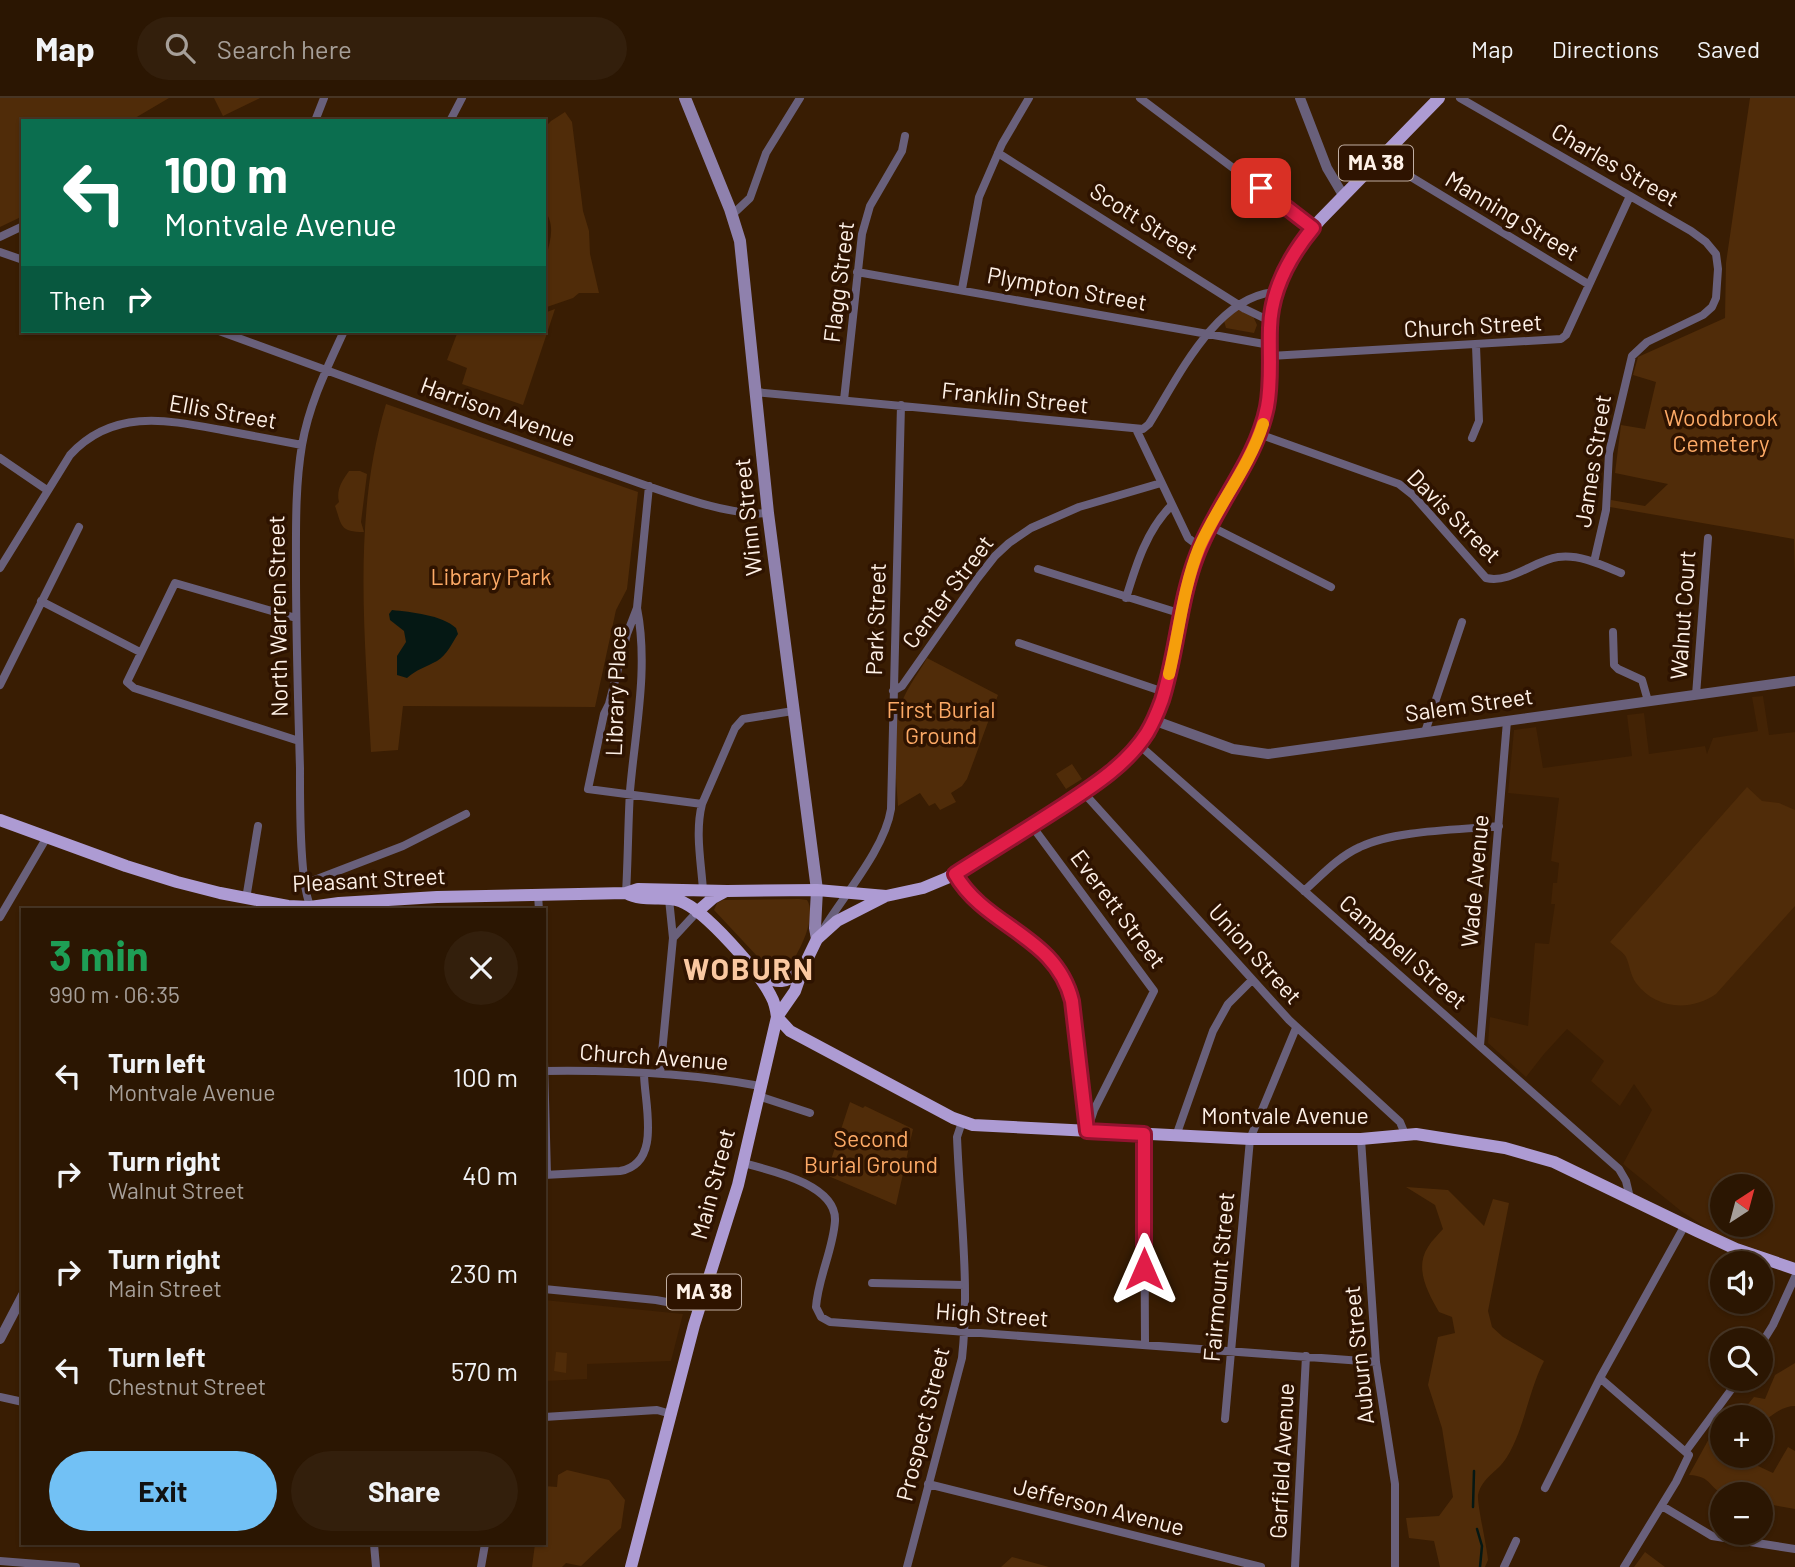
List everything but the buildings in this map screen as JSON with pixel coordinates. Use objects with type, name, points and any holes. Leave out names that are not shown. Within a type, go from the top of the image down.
[{"type":"main road","name":"Winn Street","points":[[685,98],[733,214],[741,248],[768,513],[817,890],[817,939]]},
{"type":"main road","name":"Main Street","points":[[631,1567],[699,1308],[731,1211],[777,1017],[792,999],[817,939],[837,921],[886,897],[923,888],[955,874],[1083,792],[1116,766],[1138,744],[1153,720],[1164,692],[1189,578],[1200,547],[1259,434],[1268,401],[1270,321],[1275,292],[1288,264],[1313,228],[1343,195],[1439,98]]},
{"type":"main road","name":"Pleasant Street","points":[[0,820],[143,872],[246,899],[303,908]]},
{"type":"main road","name":"Pleasant Street","points":[[626,893],[634,889],[817,890]]},
{"type":"main road","name":"Main Street","points":[[817,890],[886,897]]},
{"type":"main road","points":[[727,891],[713,898],[697,912],[753,970],[774,1000],[777,1017]]},
{"type":"main road","name":"Pleasant Street","points":[[314,908],[336,903],[437,902],[538,895],[626,893],[638,898],[682,902],[697,912]]},
{"type":"main road","points":[[753,970],[769,980],[781,983],[803,968]]},
{"type":"main road","name":"Montvale Avenue","points":[[777,1017],[790,1031],[962,1122],[994,1127],[1250,1139],[1361,1139],[1429,1135],[1529,1154],[1554,1162],[1736,1249],[1795,1269]]},
{"type":"street","points":[[316,119],[324,98]]},
{"type":"street","points":[[451,119],[462,98]]},
{"type":"street","points":[[733,214],[750,198],[766,153],[800,98]]},
{"type":"street","points":[[962,289],[979,197],[998,153],[1029,98]]},
{"type":"street","points":[[1140,98],[1313,228]]},
{"type":"street","points":[[1300,98],[1327,168],[1343,195]]},
{"type":"street","name":"Charles Street","points":[[1460,98],[1691,231],[1712,248]]},
{"type":"street","name":"Flagg Street","points":[[844,400],[862,234],[868,211],[902,151],[905,136]]},
{"type":"street","name":"Scott Street","points":[[998,153],[1270,321]]},
{"type":"street","name":"Manning Street","points":[[1382,156],[1393,166],[1588,284]]},
{"type":"street","name":"Church Street","points":[[1270,351],[1476,345],[1561,339],[1566,335],[1630,196]]},
{"type":"street","points":[[0,237],[21,227]]},
{"type":"street","name":"James Street","points":[[1594,562],[1606,510],[1609,453],[1632,356],[1643,344],[1698,318],[1712,307],[1717,296],[1718,269],[1716,254],[1712,248]]},
{"type":"street","points":[[0,254],[21,259]]},
{"type":"street","name":"Plympton Street","points":[[857,272],[1209,334],[1270,351]]},
{"type":"street","points":[[1200,547],[1189,539],[1136,429],[1143,429],[1149,424],[1185,367],[1228,311],[1257,295],[1275,292]]},
{"type":"street","name":"Harrison Avenue","points":[[232,333],[325,370],[649,486],[753,515],[768,513]]},
{"type":"street","name":"North Warren Street","points":[[309,908],[304,884],[299,741],[296,518],[302,445],[309,414],[325,370],[343,333]]},
{"type":"street","points":[[1472,438],[1479,421],[1476,345]]},
{"type":"street","name":"Franklin Street","points":[[755,392],[1136,429]]},
{"type":"street","name":"Park Street","points":[[817,939],[878,846],[890,816],[901,405]]},
{"type":"street","name":"Ellis Street","points":[[0,568],[75,449],[103,432],[133,421],[152,419],[176,421],[302,445]]},
{"type":"street","name":"Davis Street","points":[[1259,434],[1399,484],[1413,495],[1486,578],[1499,579],[1558,557],[1571,556],[1621,573]]},
{"type":"street","points":[[0,458],[47,490]]},
{"type":"street","name":"Center Street","points":[[893,691],[902,686],[992,559],[1015,538],[1043,522],[1079,507],[1161,484]]},
{"type":"street","points":[[637,608],[649,486]]},
{"type":"street","points":[[1126,598],[1146,545],[1160,518],[1172,505]]},
{"type":"street","points":[[1210,526],[1331,587]]},
{"type":"street","points":[[0,685],[79,527]]},
{"type":"street","name":"Walnut Court","points":[[1696,695],[1708,538]]},
{"type":"street","points":[[1038,569],[1182,614]]},
{"type":"street","points":[[296,618],[175,583],[140,652],[128,683],[134,688],[299,741]]},
{"type":"street","points":[[41,601],[140,652]]},
{"type":"street","name":"Library Place","points":[[630,794],[589,789],[604,714],[609,704],[626,634],[637,608]]},
{"type":"street","name":"Library Place","points":[[626,893],[630,794],[641,675],[642,634],[637,608]]},
{"type":"street","points":[[1425,732],[1462,622]]},
{"type":"street","points":[[1613,632],[1614,665],[1640,679],[1648,701]]},
{"type":"street","points":[[1019,643],[1164,692]]},
{"type":"street","name":"Salem Street","points":[[1153,720],[1221,746],[1256,754],[1287,752],[1795,681]]},
{"type":"street","points":[[703,890],[698,828],[702,804],[738,723],[748,718],[793,710]]},
{"type":"street","name":"Wade Avenue","points":[[1480,1046],[1507,720]]},
{"type":"street","name":"Campbell Street","points":[[1138,744],[1619,1169],[1626,1181],[1630,1198]]},
{"type":"street","name":"Union Street","points":[[1083,792],[1296,1028],[1400,1122],[1405,1135]]},
{"type":"street","points":[[630,794],[702,804]]},
{"type":"street","points":[[304,884],[402,846],[466,814]]},
{"type":"street","points":[[1304,891],[1346,855],[1371,842],[1499,825]]},
{"type":"street","points":[[246,899],[258,826]]},
{"type":"street","name":"Everett Street","points":[[1032,826],[1154,989],[1153,996],[1095,1108],[1087,1131]]},
{"type":"street","points":[[0,917],[47,837]]},
{"type":"street","points":[[955,874],[976,903],[1046,954],[1070,992],[1080,1056],[1087,1131]]},
{"type":"street","points":[[538,895],[539,908]]},
{"type":"street","points":[[660,1074],[673,938],[669,899]]},
{"type":"street","points":[[673,938],[697,912]]},
{"type":"street","points":[[1176,1136],[1215,1025],[1231,1000],[1252,980]]},
{"type":"street","name":"Fairmount Street","points":[[1225,1419],[1250,1139],[1296,1028]]},
{"type":"street","name":"Church Avenue","points":[[546,1071],[660,1074],[759,1091],[810,1113]]},
{"type":"street","points":[[546,1175],[620,1171],[639,1163],[646,1148],[648,1131],[644,1073]]},
{"type":"street","name":"Prospect Street","points":[[907,1567],[962,1358],[965,1285],[957,1137],[962,1122]]},
{"type":"street","points":[[1144,1134],[1145,1343]]},
{"type":"street","name":"Auburn Street","points":[[1361,1139],[1376,1362],[1395,1484],[1395,1567]]},
{"type":"street","name":"High Street","points":[[743,1163],[799,1180],[821,1196],[833,1210],[834,1224],[817,1303],[817,1310],[823,1318],[843,1324],[1145,1343],[1376,1362]]},
{"type":"street","points":[[1545,1488],[1600,1378],[1685,1225]]},
{"type":"street","points":[[1771,1328],[1795,1277]]},
{"type":"street","points":[[872,1283],[965,1285]]},
{"type":"street","points":[[546,1289],[656,1300],[699,1308]]},
{"type":"street","points":[[0,1339],[21,1300]]},
{"type":"street","name":"Garfield Avenue","points":[[1296,1567],[1306,1356]]},
{"type":"street","points":[[1600,1378],[1686,1451],[1689,1459],[1624,1567]]},
{"type":"street","points":[[1686,1451],[1730,1391]]},
{"type":"street","points":[[0,1397],[21,1402]]},
{"type":"street","points":[[546,1417],[657,1410],[671,1413]]},
{"type":"street","name":"Jefferson Avenue","points":[[928,1484],[1261,1567]]},
{"type":"street","points":[[1662,1506],[1713,1536],[1795,1549]]},
{"type":"street","points":[[1503,1567],[1516,1541]]},
{"type":"street","points":[[374,1545],[376,1567]]},
{"type":"street","points":[[481,1567],[485,1545]]},
{"type":"street","points":[[0,1562],[76,1567]]},
{"type":"shaded area","points":[[392,610],[443,620],[456,628],[458,634],[437,661],[407,678],[397,675],[397,656],[406,642],[404,631],[390,620],[389,614]]},
{"type":"shaded area","points":[[1763,696],[1769,735],[1795,732],[1795,1263],[1773,1255],[1773,1251],[1761,1251],[1723,1237],[1773,1237],[1773,1174],[1710,1174],[1710,1230],[1681,1211],[1623,1164],[1652,1110],[1634,1084],[1620,1106],[1591,1081],[1604,1061],[1567,1029],[1526,1077],[1488,1043],[1490,1017],[1528,1026],[1535,943],[1549,944],[1555,904],[1551,904],[1553,883],[1557,883],[1559,863],[1551,861],[1559,798],[1508,793],[1514,730],[1536,727],[1543,768],[1632,756],[1627,715],[1644,713],[1649,754],[1705,746],[1707,754],[1713,738],[1758,731],[1752,697]]},
{"type":"shaded area","points":[[546,1300],[683,1314],[671,1361],[587,1364],[587,1379],[546,1381]]},
{"type":"green space","points":[[0,98],[169,98],[133,119],[21,119],[21,217],[0,227]]},
{"type":"green space","points":[[214,98],[260,98],[223,116]]},
{"type":"green space","name":"Woodbrook Cemetery","points":[[1750,98],[1795,98],[1795,577],[1794,539],[1610,507],[1611,500],[1645,506],[1668,484],[1615,473],[1621,425],[1645,429],[1656,382],[1633,375],[1638,357],[1725,318],[1726,263]]},
{"type":"green space","points":[[565,112],[572,122],[583,211],[599,293],[579,293],[573,298],[546,307],[546,259],[551,224],[546,214],[546,126]]},
{"type":"green space","points":[[555,309],[523,405],[462,384],[467,368],[447,360],[457,333],[546,333],[546,312]]},
{"type":"green space","points":[[1237,309],[1253,316],[1257,325],[1254,333],[1226,328],[1224,321]]},
{"type":"green space","name":"Library Park","points":[[386,404],[638,492],[627,589],[616,610],[595,707],[403,706],[398,750],[371,752],[364,621],[365,533],[375,447]]},
{"type":"green space","points":[[349,471],[367,474],[361,522],[364,532],[346,529],[335,506],[339,502],[340,486]]},
{"type":"green space","name":"First Burial Ground","points":[[927,658],[998,695],[967,779],[951,793],[956,802],[940,810],[935,803],[929,806],[920,793],[898,806],[895,746],[899,711],[907,691]]},
{"type":"green space","points":[[1072,764],[1082,779],[1066,789],[1056,774]]},
{"type":"green space","points":[[1747,787],[1762,801],[1779,803],[1795,810],[1795,906],[1716,994],[1695,1004],[1663,1003],[1644,992],[1636,983],[1626,957],[1610,942]]},
{"type":"green space","points":[[723,900],[807,900],[810,908],[808,928],[784,975],[772,972],[714,910],[717,903]]},
{"type":"green space","name":"Second Burial Ground","points":[[850,1102],[863,1108],[865,1106],[913,1129],[896,1205],[826,1175]]},
{"type":"green space","points":[[1406,1187],[1448,1190],[1484,1226],[1493,1199],[1509,1203],[1488,1311],[1492,1327],[1503,1337],[1544,1361],[1513,1446],[1503,1462],[1486,1479],[1478,1495],[1488,1560],[1485,1567],[1440,1567],[1434,1541],[1409,1538],[1406,1518],[1439,1516],[1453,1497],[1442,1428],[1428,1385],[1438,1337],[1455,1333],[1452,1317],[1439,1312],[1422,1272],[1424,1255],[1443,1229],[1435,1205]]},
{"type":"green space","points":[[556,1352],[567,1353],[566,1373],[554,1371]]},
{"type":"green space","points":[[1795,1363],[1795,1406],[1773,1414],[1773,1405],[1747,1405],[1754,1397],[1765,1399],[1768,1391],[1773,1391],[1775,1375]]},
{"type":"green space","points":[[1710,1437],[1710,1468],[1762,1468],[1773,1473],[1788,1447],[1795,1451],[1795,1509],[1773,1505],[1773,1482],[1710,1484],[1702,1478],[1689,1475]]},
{"type":"green space","points":[[567,1470],[609,1480],[625,1500],[621,1528],[581,1566],[566,1563],[562,1567],[532,1567],[535,1545],[546,1545],[546,1486],[557,1487],[558,1475]]},
{"type":"green space","points":[[1645,1552],[1665,1567],[1634,1567]]},
{"type":"green space","points":[[1012,1557],[1049,1567],[1001,1567]]},
{"type":"waterway","points":[[1473,1507],[1474,1471]]},
{"type":"waterway","points":[[1477,1529],[1482,1546],[1480,1567]]},
{"type":"slow traffic","points":[[1169,674],[1189,578],[1197,554],[1263,424]]},
{"type":"district","name":"WOBURN","points":[[749,970]]},
{"type":"route","points":[[1144,1269],[1144,1134],[1087,1131],[1072,1001],[1065,981],[1040,947],[976,903],[955,874],[1083,792],[1125,758],[1150,728],[1171,667],[1189,578],[1200,547],[1255,444],[1263,422],[1269,391],[1270,327],[1275,292],[1283,272],[1313,228],[1261,188]]}]
